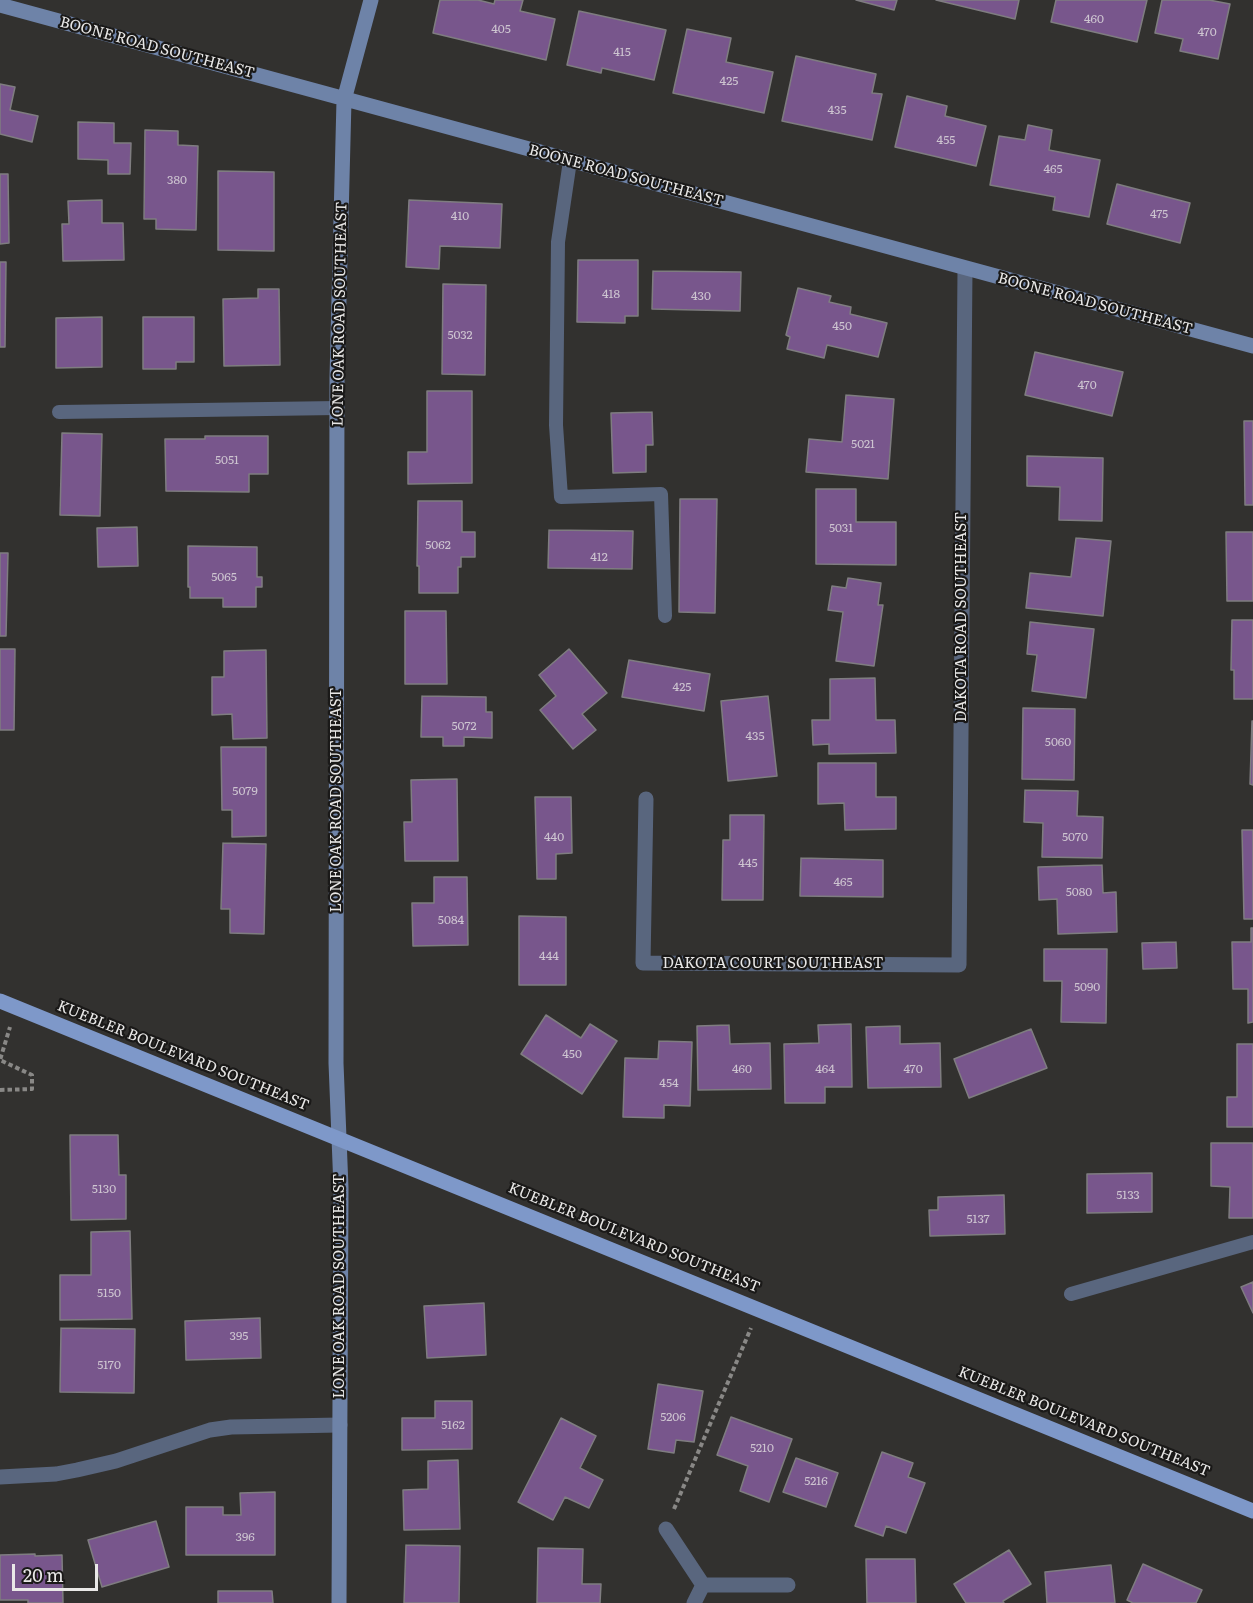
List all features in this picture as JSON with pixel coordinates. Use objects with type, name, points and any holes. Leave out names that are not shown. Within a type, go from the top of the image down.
[{"type":"main road","name":"KUEBLER BOULEVARD SOUTHEAST","points":[[0,1001],[1253,1510]]},
{"type":"street","name":"LONE OAK ROAD SOUTHEAST","points":[[339,1603],[341,1188],[336,1063],[337,408],[344,100],[371,0]]},
{"type":"street","name":"BOONE ROAD SOUTHEAST","points":[[0,4],[344,100],[1253,346]]},
{"type":"street","name":"DAKOTA ROAD SOUTHEAST","points":[[959,965],[965,268]]},
{"type":"street","name":"DAKOTA COURT SOUTHEAST","points":[[645,799],[644,963],[959,965]]},
{"type":"street","points":[[0,1477],[56,1474],[97,1466],[210,1430],[231,1427],[340,1425]]},
{"type":"street","points":[[666,1529],[703,1585]]},
{"type":"street","points":[[703,1585],[788,1585]]},
{"type":"street","points":[[694,1603],[703,1585]]},
{"type":"lane","points":[[570,161],[558,242],[556,425],[561,497],[661,494],[665,616]]},
{"type":"lane","points":[[58,412],[337,408]]},
{"type":"lane","points":[[1071,1294],[1253,1242]]},
{"type":"path","points":[[0,1090],[32,1089],[32,1075],[0,1060],[16,1007]]},
{"type":"path","points":[[666,1529],[759,1308]]},
{"type":"building","points":[[440,0],[478,0],[494,4],[495,0],[523,0],[520,11],[555,19],[546,60],[433,33]]},
{"type":"building","points":[[856,0],[897,0],[894,10]]},
{"type":"building","points":[[936,0],[1019,0],[1015,19]]},
{"type":"building","points":[[1056,0],[1147,0],[1137,42],[1051,22]]},
{"type":"building","points":[[1162,0],[1209,0],[1230,4],[1218,59],[1180,51],[1183,39],[1155,33]]},
{"type":"building","points":[[579,11],[666,30],[654,80],[602,68],[601,73],[567,65]]},
{"type":"building","points":[[687,29],[731,38],[726,62],[773,72],[764,113],[673,93]]},
{"type":"building","points":[[796,56],[876,74],[872,93],[882,94],[872,140],[782,121]]},
{"type":"building","points":[[0,84],[15,87],[10,110],[38,116],[32,142],[0,134]]},
{"type":"building","points":[[907,96],[947,106],[945,116],[986,126],[976,166],[895,147]]},
{"type":"building","points":[[78,122],[114,123],[114,143],[131,143],[130,174],[108,174],[108,160],[78,159]]},
{"type":"building","points":[[1028,125],[1052,130],[1049,150],[1100,160],[1089,217],[1053,210],[1055,197],[990,185],[999,136],[1025,140]]},
{"type":"building","points":[[145,130],[178,131],[178,145],[198,146],[196,230],[156,229],[156,219],[144,219]]},
{"type":"building","points":[[218,171],[274,172],[274,251],[218,250]]},
{"type":"building","points":[[0,174],[8,174],[9,243],[0,244]]},
{"type":"building","points":[[1117,184],[1190,203],[1180,243],[1107,224]]},
{"type":"building","points":[[102,200],[102,223],[123,223],[124,260],[63,261],[62,224],[69,224],[68,201]]},
{"type":"building","points":[[409,200],[502,204],[500,248],[440,246],[439,269],[406,267]]},
{"type":"building","points":[[578,260],[638,260],[638,316],[625,316],[625,323],[577,322]]},
{"type":"building","points":[[0,262],[6,262],[5,347],[0,347]]},
{"type":"building","points":[[653,271],[741,272],[740,311],[652,309]]},
{"type":"building","points":[[443,284],[486,285],[485,375],[442,374]]},
{"type":"building","points":[[798,288],[831,296],[829,302],[851,307],[850,314],[887,323],[878,357],[827,345],[824,358],[787,349],[790,337],[786,335]]},
{"type":"building","points":[[258,289],[279,289],[280,365],[224,366],[223,299],[258,298]]},
{"type":"building","points":[[102,317],[102,367],[56,368],[56,318]]},
{"type":"building","points":[[143,317],[194,317],[194,362],[176,362],[176,369],[143,369]]},
{"type":"building","points":[[1035,352],[1123,372],[1112,416],[1025,395]]},
{"type":"building","points":[[427,391],[472,391],[472,483],[408,484],[408,452],[427,452]]},
{"type":"building","points":[[846,395],[894,399],[888,479],[806,472],[809,439],[842,442]]},
{"type":"building","points":[[652,412],[653,445],[646,445],[646,472],[613,473],[611,413]]},
{"type":"building","points":[[1244,421],[1253,421],[1253,505],[1245,505]]},
{"type":"building","points":[[62,433],[102,434],[100,516],[60,515]]},
{"type":"building","points":[[205,436],[268,436],[268,474],[249,474],[249,492],[166,491],[165,439],[205,439]]},
{"type":"building","points":[[1027,456],[1103,458],[1102,521],[1059,520],[1060,487],[1027,486]]},
{"type":"building","points":[[816,489],[856,489],[856,522],[896,522],[896,565],[816,564]]},
{"type":"building","points":[[680,499],[717,499],[715,613],[679,612]]},
{"type":"building","points":[[418,501],[462,501],[462,532],[475,532],[475,557],[461,557],[461,567],[458,567],[458,593],[419,593]]},
{"type":"building","points":[[137,527],[138,566],[98,567],[97,528]]},
{"type":"building","points":[[549,530],[633,531],[632,569],[548,568]]},
{"type":"building","points":[[1226,532],[1253,532],[1253,601],[1227,601]]},
{"type":"building","points":[[1076,538],[1111,541],[1103,616],[1026,608],[1030,573],[1071,577]]},
{"type":"building","points":[[188,546],[257,547],[257,577],[262,577],[262,587],[256,587],[256,607],[223,607],[223,598],[190,598]]},
{"type":"building","points":[[0,553],[8,553],[6,636],[0,636]]},
{"type":"building","points":[[848,578],[881,583],[878,605],[883,605],[874,666],[836,661],[843,612],[828,610],[832,586],[846,588]]},
{"type":"building","points":[[405,611],[446,611],[447,684],[405,684]]},
{"type":"building","points":[[1232,620],[1253,620],[1253,699],[1234,699],[1234,670],[1231,670]]},
{"type":"building","points":[[1030,622],[1094,629],[1086,698],[1032,691],[1037,655],[1027,654]]},
{"type":"building","points":[[0,649],[15,649],[14,730],[0,730]]},
{"type":"building","points":[[569,649],[607,693],[582,714],[596,730],[573,749],[540,710],[556,696],[539,675]]},
{"type":"building","points":[[266,650],[267,738],[233,739],[232,714],[212,715],[212,677],[224,677],[224,651]]},
{"type":"building","points":[[629,660],[710,674],[704,711],[622,697]]},
{"type":"building","points":[[875,678],[876,720],[895,720],[896,753],[829,754],[829,744],[813,745],[812,720],[830,720],[830,679]]},
{"type":"building","points":[[422,696],[486,697],[486,712],[492,712],[492,738],[464,737],[464,746],[443,746],[443,737],[421,737]]},
{"type":"building","points":[[768,696],[777,776],[728,781],[721,701]]},
{"type":"building","points":[[1023,708],[1075,709],[1074,780],[1022,779]]},
{"type":"building","points":[[1253,721],[1253,785],[1250,784]]},
{"type":"building","points":[[221,747],[266,747],[266,836],[232,837],[232,810],[222,810]]},
{"type":"building","points":[[818,763],[876,763],[876,797],[896,797],[896,829],[845,830],[844,803],[818,804]]},
{"type":"building","points":[[457,779],[458,861],[405,861],[404,822],[412,822],[411,780]]},
{"type":"building","points":[[1025,790],[1078,791],[1077,816],[1103,817],[1102,858],[1042,857],[1043,823],[1024,822]]},
{"type":"building","points":[[535,797],[571,797],[572,853],[556,854],[556,879],[537,879]]},
{"type":"building","points":[[730,815],[764,815],[763,900],[722,900],[723,840],[730,840]]},
{"type":"building","points":[[1242,830],[1253,830],[1253,919],[1244,919]]},
{"type":"building","points":[[223,843],[266,844],[264,934],[230,933],[230,909],[221,909]]},
{"type":"building","points":[[801,858],[883,860],[883,897],[800,896]]},
{"type":"building","points":[[1102,865],[1103,893],[1116,892],[1117,932],[1058,934],[1057,899],[1039,900],[1038,867]]},
{"type":"building","points":[[434,877],[467,877],[468,945],[413,946],[412,903],[434,903]]},
{"type":"building","points":[[519,916],[566,917],[566,985],[519,985]]},
{"type":"building","points":[[1251,928],[1253,928],[1253,1022],[1248,1023],[1248,989],[1233,989],[1232,942],[1251,942]]},
{"type":"building","points":[[1176,942],[1177,968],[1143,969],[1142,943]]},
{"type":"building","points":[[1044,949],[1107,949],[1106,1023],[1061,1022],[1062,981],[1044,981]]},
{"type":"building","points":[[546,1015],[581,1038],[590,1024],[617,1041],[582,1094],[521,1054]]},
{"type":"building","points":[[851,1024],[852,1087],[825,1087],[825,1103],[785,1103],[784,1044],[819,1043],[818,1025]]},
{"type":"building","points":[[729,1025],[730,1044],[770,1043],[771,1089],[698,1090],[697,1026]]},
{"type":"building","points":[[900,1026],[900,1044],[940,1043],[941,1087],[868,1088],[866,1027]]},
{"type":"building","points":[[1031,1029],[1047,1068],[969,1098],[954,1059]]},
{"type":"building","points":[[659,1041],[692,1042],[690,1106],[664,1105],[664,1118],[623,1117],[625,1058],[658,1059]]},
{"type":"building","points":[[1237,1044],[1253,1044],[1253,1127],[1227,1127],[1227,1097],[1237,1097]]},
{"type":"building","points":[[70,1135],[118,1135],[119,1175],[126,1175],[126,1219],[71,1220]]},
{"type":"building","points":[[1211,1143],[1253,1143],[1253,1218],[1229,1218],[1230,1187],[1211,1186]]},
{"type":"building","points":[[1152,1173],[1152,1212],[1087,1213],[1087,1174]]},
{"type":"building","points":[[1004,1195],[1005,1234],[930,1236],[929,1210],[938,1210],[938,1197]]},
{"type":"building","points":[[130,1231],[132,1319],[60,1320],[60,1275],[91,1275],[91,1232]]},
{"type":"building","points":[[1253,1282],[1253,1313],[1241,1287]]},
{"type":"building","points":[[484,1303],[486,1355],[427,1358],[424,1306]]},
{"type":"building","points":[[260,1318],[261,1358],[186,1360],[185,1321]]},
{"type":"building","points":[[61,1328],[135,1329],[134,1393],[60,1392]]},
{"type":"building","points":[[658,1384],[703,1391],[694,1442],[676,1440],[674,1453],[648,1449]]},
{"type":"building","points":[[435,1401],[472,1401],[472,1449],[402,1450],[402,1418],[435,1418]]},
{"type":"building","points":[[731,1417],[792,1439],[769,1502],[740,1491],[748,1466],[717,1455]]},
{"type":"building","points":[[561,1418],[596,1436],[580,1468],[603,1480],[589,1508],[565,1497],[553,1520],[518,1502]]},
{"type":"building","points":[[882,1452],[913,1463],[908,1477],[925,1483],[906,1533],[886,1526],[883,1536],[855,1526]]},
{"type":"building","points":[[796,1458],[838,1473],[826,1507],[783,1492]]},
{"type":"building","points":[[458,1460],[460,1529],[404,1530],[403,1490],[428,1489],[428,1461]]},
{"type":"building","points":[[275,1492],[275,1555],[186,1555],[186,1507],[223,1507],[223,1515],[241,1515],[240,1493]]},
{"type":"building","points":[[156,1521],[169,1567],[102,1587],[88,1540]]},
{"type":"building","points":[[406,1545],[460,1546],[459,1603],[404,1603]]},
{"type":"building","points":[[538,1548],[583,1549],[582,1584],[601,1584],[600,1603],[537,1603]]},
{"type":"building","points":[[1009,1550],[1031,1584],[1003,1601],[1004,1603],[966,1603],[954,1584]]},
{"type":"building","points":[[35,1554],[35,1556],[62,1555],[63,1603],[0,1600],[0,1555]]},
{"type":"building","points":[[866,1559],[915,1559],[916,1603],[867,1603]]},
{"type":"building","points":[[1143,1564],[1202,1590],[1196,1603],[1133,1603],[1127,1600]]},
{"type":"building","points":[[1111,1565],[1115,1603],[1047,1603],[1045,1572]]},
{"type":"building","points":[[218,1591],[272,1591],[273,1603],[218,1603]]}]
